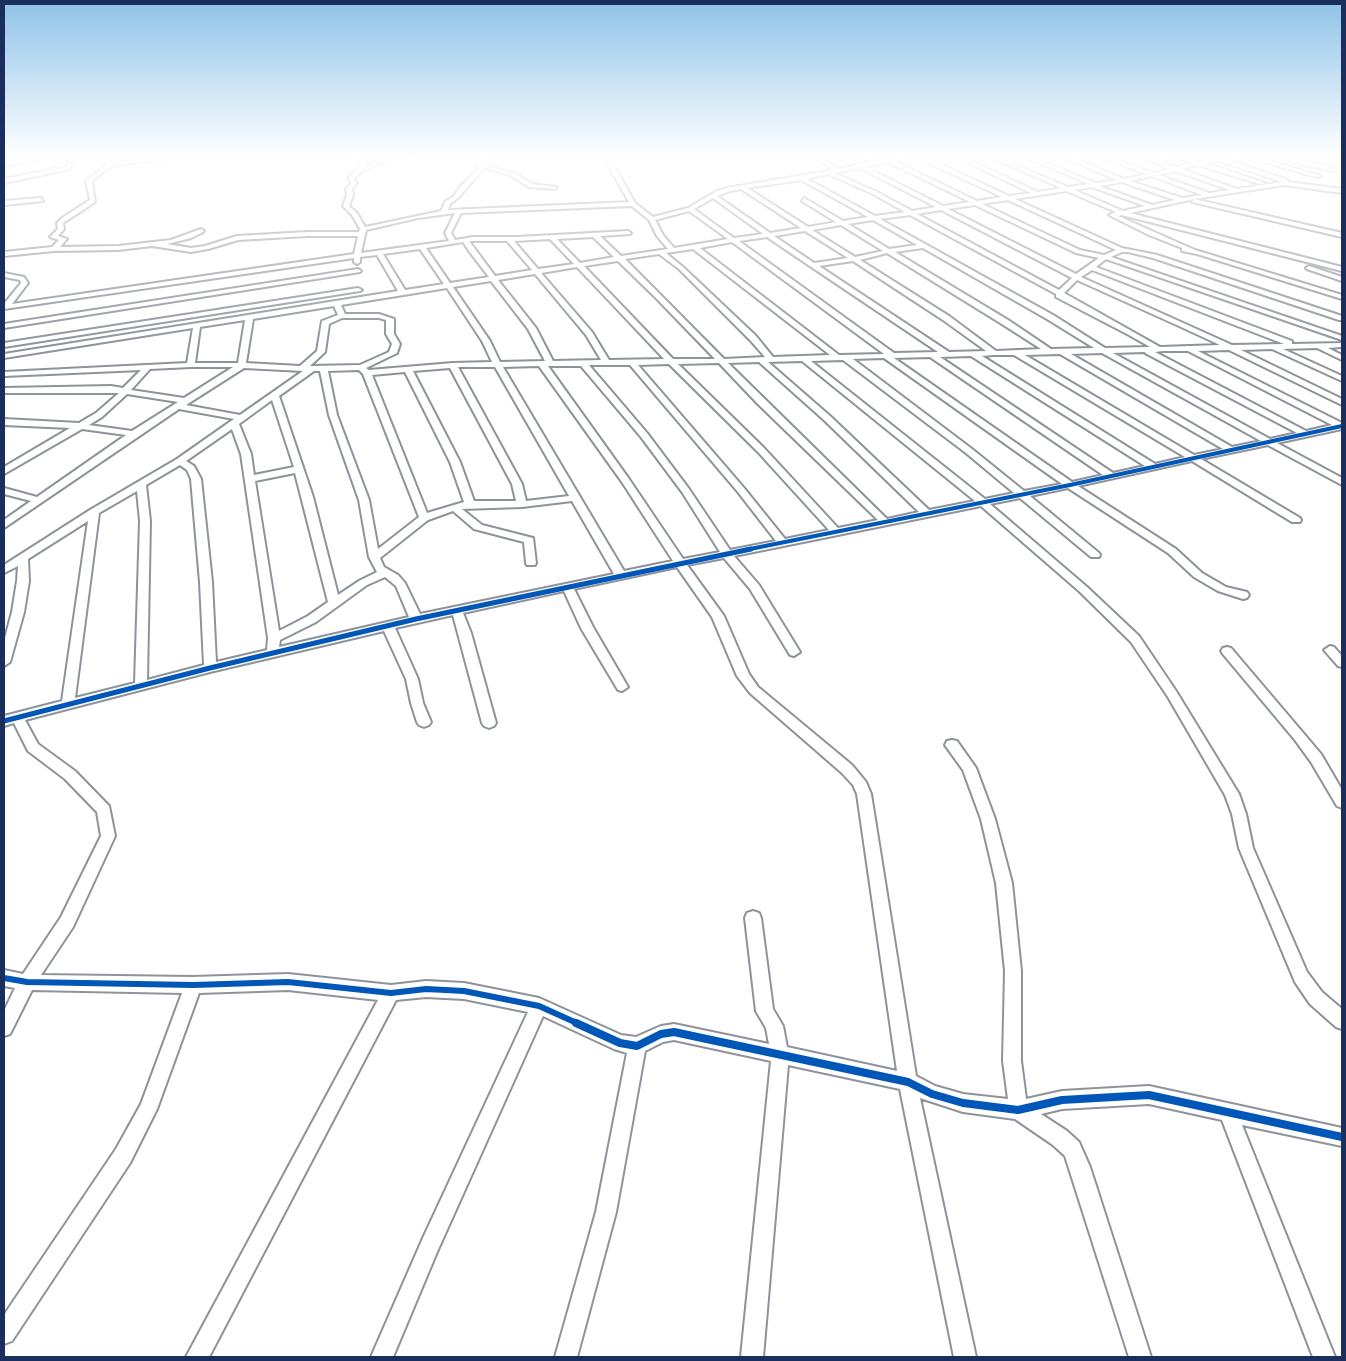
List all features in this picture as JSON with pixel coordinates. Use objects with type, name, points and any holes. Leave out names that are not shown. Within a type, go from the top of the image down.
[{"type":"street","points":[[54,250],[64,239],[53,237],[61,229],[60,223],[65,219]]},
{"type":"street","points":[[357,219],[362,232],[356,256],[358,300]]},
{"type":"street","points":[[151,244],[191,250],[206,248],[237,238],[362,232],[409,219]]},
{"type":"street","points":[[452,242],[448,233],[453,219]]},
{"type":"street","points":[[652,219],[660,236],[673,250]]},
{"type":"street","points":[[704,219],[890,356],[1070,484],[1172,551],[1198,575],[1222,589],[1243,595]]},
{"type":"street","points":[[747,219],[947,354]]},
{"type":"street","points":[[791,219],[946,318],[994,353]]},
{"type":"street","points":[[835,219],[1005,322],[1048,351]]},
{"type":"street","points":[[4,356],[873,219]]},
{"type":"street","points":[[877,219],[1050,317],[1104,351],[1342,482]]},
{"type":"street","points":[[921,219],[1160,350]]},
{"type":"street","points":[[964,219],[1099,289],[1182,324],[1342,402]]},
{"type":"street","points":[[1007,219],[1078,252],[1105,257],[1342,338]]},
{"type":"street","points":[[1051,219],[1121,250]]},
{"type":"street","points":[[1117,219],[1192,250],[1342,297]]},
{"type":"street","points":[[1145,219],[1342,269]]},
{"type":"street","points":[[1266,219],[1342,234]]},
{"type":"street","points":[[4,254],[118,248],[181,240],[201,231]]},
{"type":"street","points":[[5,306],[466,240],[510,240],[628,233]]},
{"type":"street","points":[[595,235],[660,297],[721,361],[885,522]]},
{"type":"street","points":[[552,237],[671,361],[761,450],[836,532]]},
{"type":"street","points":[[466,240],[532,328],[547,364],[680,563],[718,616],[743,676],[754,690],[847,769],[861,788],[867,810],[908,1082],[965,1357]]},
{"type":"street","points":[[510,240],[589,334],[606,362]]},
{"type":"street","points":[[422,246],[486,341],[498,365],[621,576]]},
{"type":"street","points":[[815,265],[925,246]]},
{"type":"street","points":[[695,247],[1022,494],[1095,555]]},
{"type":"street","points":[[1059,294],[1070,282],[1105,257],[1121,250],[1135,250],[1342,318]]},
{"type":"street","points":[[1156,256],[1192,250]]},
{"type":"street","points":[[378,252],[403,293]]},
{"type":"street","points":[[661,252],[681,268],[732,318],[771,360]]},
{"type":"street","points":[[1288,255],[1282,260],[1342,279]]},
{"type":"street","points":[[1092,267],[1296,346]]},
{"type":"street","points":[[4,275],[22,278],[24,283],[5,306]]},
{"type":"street","points":[[203,278],[210,313],[210,323]]},
{"type":"street","points":[[4,326],[207,294],[358,281]]},
{"type":"street","points":[[4,345],[210,313],[358,281]]},
{"type":"street","points":[[90,343],[93,294]]},
{"type":"street","points":[[337,303],[342,316]]},
{"type":"street","points":[[302,369],[322,352],[325,323],[331,319],[342,316],[379,316],[390,320],[390,334],[396,344],[393,353],[364,370]]},
{"type":"street","points":[[4,525],[37,500],[134,434],[242,365],[249,318]]},
{"type":"street","points":[[191,365],[197,325]]},
{"type":"street","points":[[237,421],[182,403],[125,390],[90,387],[4,388],[6,374],[191,365],[408,370],[453,365],[771,360],[932,354],[1342,345]]},
{"type":"street","points":[[1270,346],[1342,379]]},
{"type":"street","points":[[1317,346],[1342,358]]},
{"type":"street","points":[[1188,349],[1341,426]]},
{"type":"street","points":[[1146,350],[1305,434]]},
{"type":"street","points":[[1061,351],[1228,449]]},
{"type":"street","points":[[974,353],[1154,467]]},
{"type":"street","points":[[1017,353],[1296,520]]},
{"type":"street","points":[[932,354],[1111,476]]},
{"type":"street","points":[[802,358],[982,502],[1082,589],[1135,639],[1172,694],[1232,794],[1239,814],[1246,848],[1301,977],[1316,998],[1342,1021]]},
{"type":"street","points":[[761,360],[840,430],[927,514]]},
{"type":"street","points":[[631,362],[741,490],[783,543]]},
{"type":"street","points":[[583,363],[686,491],[728,554],[755,587],[794,652]]},
{"type":"street","points":[[453,365],[517,484],[522,504]]},
{"type":"street","points":[[4,471],[81,426],[114,403],[148,367]]},
{"type":"street","points":[[4,570],[94,512],[180,461],[275,395],[318,369]]},
{"type":"street","points":[[318,369],[364,500],[374,557],[380,569],[394,577],[401,585],[416,619]]},
{"type":"street","points":[[364,370],[424,518]]},
{"type":"street","points":[[408,370],[455,462],[470,504]]},
{"type":"street","points":[[275,395],[300,469],[334,603]]},
{"type":"street","points":[[237,421],[250,478],[274,638],[273,652]]},
{"type":"street","points":[[4,422],[81,426],[134,434]]},
{"type":"street","points":[[4,1028],[27,982],[67,922],[108,836],[104,810],[70,775],[33,747],[10,719],[273,652],[416,619],[680,563],[1111,476],[1228,449],[1341,426]]},
{"type":"street","points":[[180,461],[192,468],[196,479],[206,582],[210,668]]},
{"type":"street","points":[[250,478],[300,469]]},
{"type":"street","points":[[141,686],[145,530],[142,484]]},
{"type":"street","points":[[4,491],[37,500]]},
{"type":"street","points":[[374,557],[424,518],[454,507],[470,504],[522,504],[576,498]]},
{"type":"street","points":[[454,507],[478,527],[529,540],[532,563]]},
{"type":"street","points":[[68,704],[94,512]]},
{"type":"street","points":[[4,662],[18,612],[23,581],[23,558]]},
{"type":"street","points":[[274,638],[312,619],[363,583],[385,573]]},
{"type":"street","points":[[568,587],[587,628],[622,687]]},
{"type":"street","points":[[457,610],[489,723]]},
{"type":"street","points":[[388,626],[394,644],[412,680],[417,703],[424,722]]},
{"type":"street","points":[[1330,650],[1342,663]]},
{"type":"street","points":[[1227,651],[1316,758],[1342,802]]},
{"type":"street","points":[[952,745],[969,768],[988,819],[1004,882],[1013,972],[1012,1061],[1018,1110],[1060,1138],[1072,1150],[1080,1167],[1140,1357]]},
{"type":"street","points":[[752,1357],[780,1055],[774,1026],[765,1010],[753,918]]},
{"type":"street","points":[[4,978],[27,982],[193,985],[288,982],[391,993],[426,989],[464,991],[539,1006],[620,1043],[636,1046],[661,1034],[674,1032],[908,1082],[932,1094],[963,1103],[1018,1110],[1062,1100],[1149,1095],[1342,1137]]},
{"type":"street","points":[[4,1333],[123,1156],[148,1109],[193,985]]},
{"type":"street","points":[[197,1357],[391,993]]},
{"type":"street","points":[[382,1357],[539,1006]]},
{"type":"street","points":[[566,1357],[606,1212],[636,1046]]},
{"type":"street","points":[[1228,1112],[1324,1357]]},
{"type":"cycle path","points":[[4,721],[210,668],[416,619],[656,568],[1070,485],[1342,426]]},
{"type":"cycle path","points":[[4,978],[27,982],[193,985],[288,982],[391,993],[426,989],[464,991],[539,1006],[620,1043],[637,1046],[661,1034],[674,1032],[908,1082],[932,1094],[963,1103],[1018,1110],[1062,1100],[1149,1095],[1342,1137]]}]
